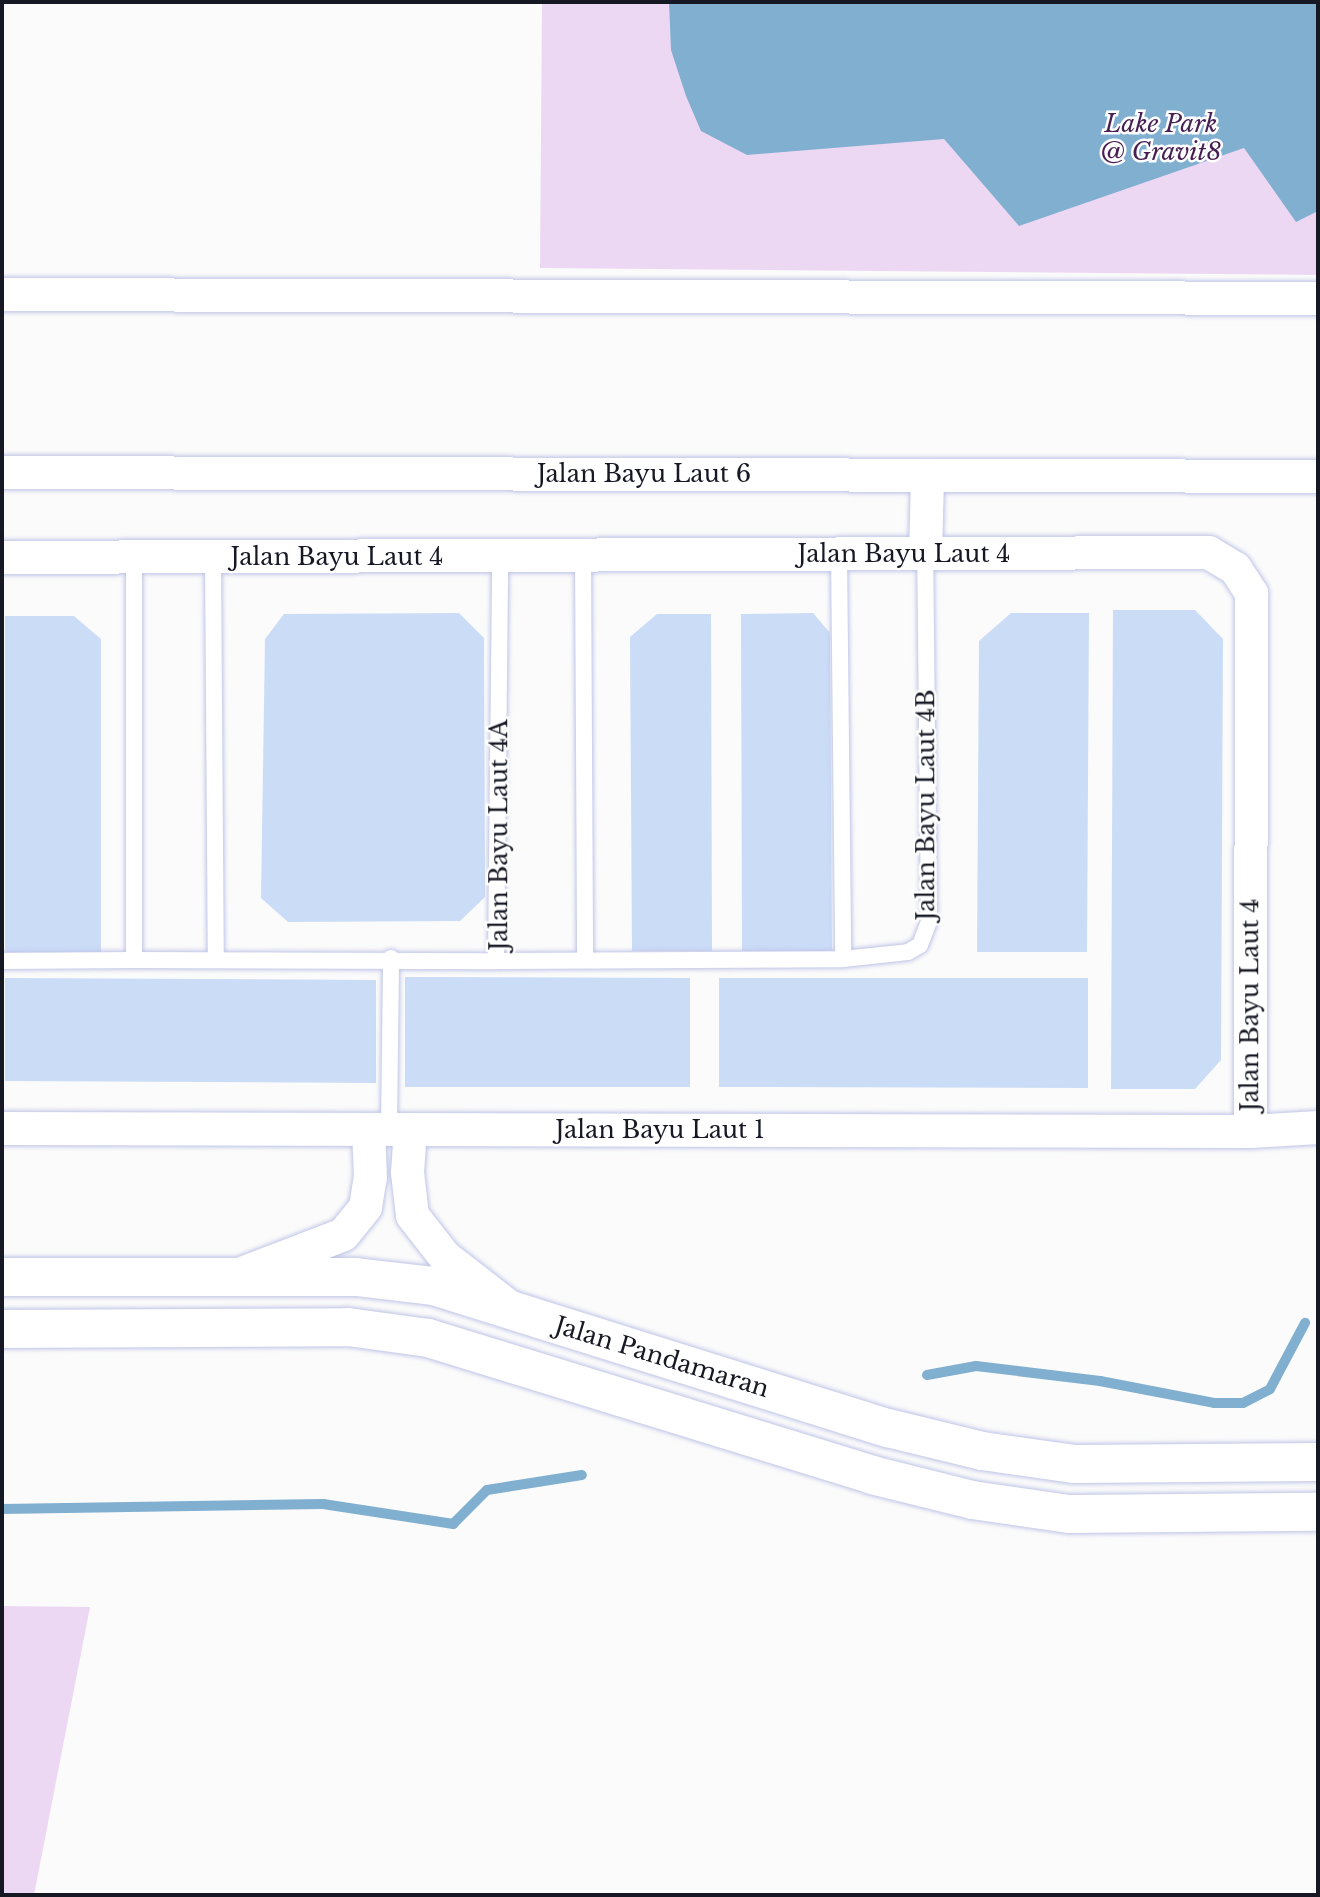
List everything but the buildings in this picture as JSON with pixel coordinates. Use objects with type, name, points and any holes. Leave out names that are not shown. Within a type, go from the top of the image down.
[{"type":"main road","name":"Jalan Pandamaran","points":[[2,1277],[356,1277],[434,1286],[888,1429],[982,1451],[1075,1464],[1318,1462]]},
{"type":"main road","name":"Jalan Pandamaran","points":[[2,1329],[348,1327],[428,1338],[872,1475],[972,1500],[1069,1514],[1318,1512]]},
{"type":"street","points":[[2,294],[1318,298]]},
{"type":"street","name":"Jalan Bayu Laut 6","points":[[2,472],[1318,476]]},
{"type":"street","name":"Jalan Bayu Laut 4B","points":[[925,554],[927,475]]},
{"type":"street","name":"Jalan Bayu Laut 4","points":[[2,558],[1208,552],[1235,568],[1251,593],[1250,1131]]},
{"type":"street","name":"Jalan Bayu Laut 1","points":[[2,1128],[1250,1131],[1318,1127]]},
{"type":"street","points":[[237,1275],[343,1234],[365,1207],[370,1177],[389,1129]]},
{"type":"street","points":[[389,1129],[407,1172],[412,1215],[444,1256],[516,1312]]},
{"type":"lane","name":"Jalan Bayu Laut 6","points":[[1285,475],[1318,460]]},
{"type":"lane","points":[[839,554],[843,959]]},
{"type":"lane","name":"Jalan Bayu Laut 4B","points":[[585,959],[843,959],[908,952],[920,945],[929,921],[925,554]]},
{"type":"lane","points":[[583,555],[585,959]]},
{"type":"lane","name":"Jalan Bayu Laut 4A","points":[[500,556],[496,961],[585,959]]},
{"type":"lane","points":[[134,557],[134,960]]},
{"type":"lane","points":[[213,557],[216,958]]},
{"type":"lane","points":[[2,961],[391,958],[496,961]]},
{"type":"lane","points":[[389,1129],[391,958]]},
{"type":"green space","name":"Lake Park @ Gravit8","points":[[542,2],[1318,2],[1318,275],[540,268]]},
{"type":"green space","points":[[2,1606],[90,1607],[34,1895],[2,1895]]},
{"type":"water","points":[[669,2],[1318,2],[1318,211],[1296,222],[1244,148],[1019,226],[944,139],[747,155],[701,131],[671,50]]},
{"type":"waterway","points":[[927,1375],[976,1366],[1100,1381],[1214,1403],[1243,1403],[1270,1389],[1305,1323]]},
{"type":"waterway","points":[[2,1509],[323,1504],[453,1524],[487,1490],[582,1475]]}]
